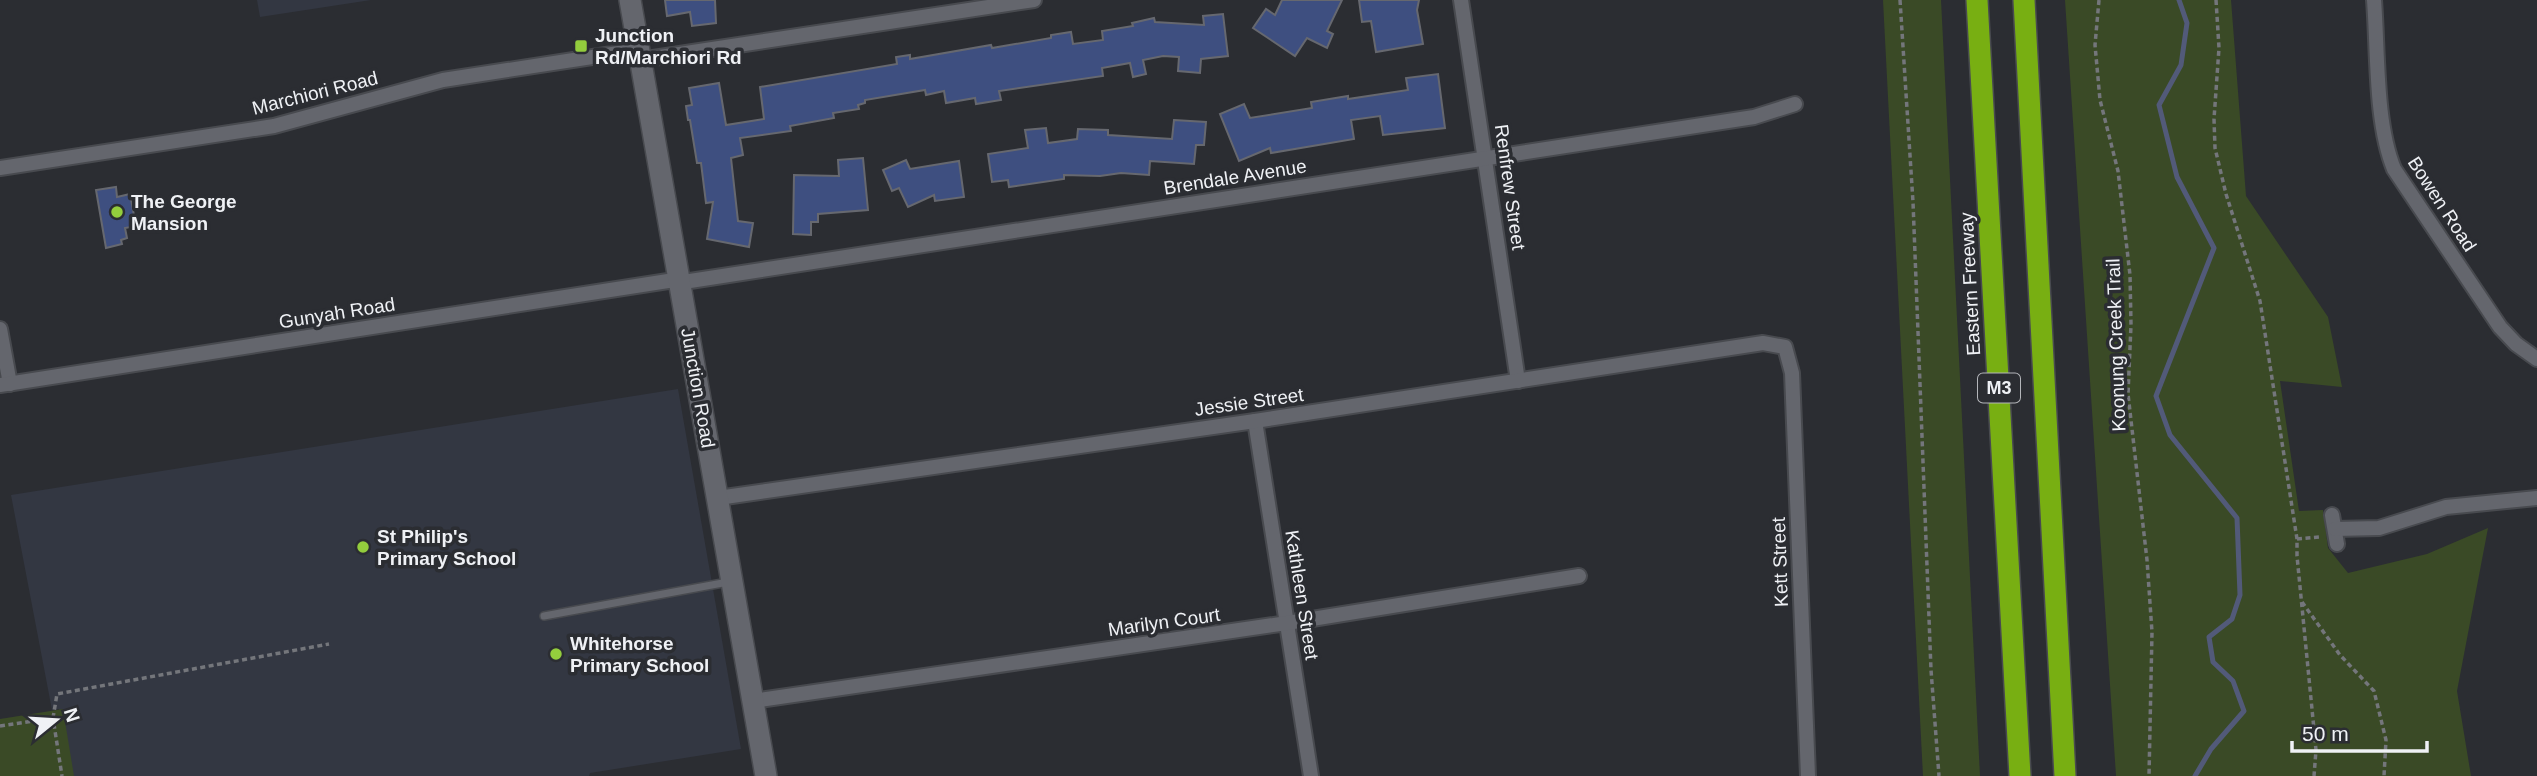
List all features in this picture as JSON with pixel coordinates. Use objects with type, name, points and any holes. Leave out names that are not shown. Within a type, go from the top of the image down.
[{"type":"highway","name":"Eastern Freeway","points":[[1977,0],[2020,776]]},
{"type":"highway","name":"M3","points":[[2024,0],[2065,776]]},
{"type":"street","name":"Junction Road","points":[[629,0],[766,776]]},
{"type":"street","name":"Marchiori Road","points":[[0,168],[274,126],[443,80],[1034,0]]},
{"type":"street","name":"Renfrew Street","points":[[1461,0],[1518,381]]},
{"type":"street","name":"Bowen Road","points":[[2374,0],[2383,128],[2388,155],[2394,169],[2500,327],[2516,344],[2537,359]]},
{"type":"street","name":"Brendale Avenue","points":[[679,281],[1754,117],[1795,104]]},
{"type":"street","name":"Gunyah Road","points":[[5,384],[679,281]]},
{"type":"street","points":[[0,329],[5,384]]},
{"type":"street","name":"Jessie Street","points":[[718,498],[1255,421],[1763,342],[1785,347]]},
{"type":"street","name":"Kett Street","points":[[1785,347],[1792,373],[1808,776]]},
{"type":"street","name":"Kathleen Street","points":[[1255,421],[1311,776]]},
{"type":"street","points":[[2335,531],[2379,528],[2446,507],[2537,498]]},
{"type":"street","name":"Marilyn Court","points":[[753,701],[1287,623],[1579,576]]},
{"type":"lane","points":[[544,616],[733,581]]},
{"type":"path","points":[[1900,0],[1913,202],[1931,670],[1939,776]]},
{"type":"path","name":"Koonung Creek Trail","points":[[2099,0],[2095,45],[2100,100],[2118,171],[2130,275],[2128,394],[2147,560],[2152,632],[2148,776]]},
{"type":"path","points":[[2216,0],[2219,48],[2214,119],[2215,148],[2226,194],[2260,302],[2297,539],[2316,750],[2314,776]]},
{"type":"path","points":[[2297,539],[2335,531]]},
{"type":"path","points":[[2301,601],[2340,655],[2374,691],[2386,740],[2384,776]]},
{"type":"path","points":[[62,776],[53,718],[57,694],[329,644]]},
{"type":"path","points":[[0,726],[53,718]]},
{"type":"shaded area","points":[[257,0],[371,0],[260,17]]},
{"type":"shaded area","name":"St Philip's Primary School","points":[[678,389],[741,749],[590,773],[589,776],[71,776],[59,709],[52,710],[11,495]]},
{"type":"green space","points":[[1883,0],[1941,0],[1980,776],[1923,776]]},
{"type":"green space","points":[[2065,0],[2231,0],[2246,196],[2328,317],[2342,387],[2280,381],[2299,511],[2323,510],[2328,548],[2348,573],[2427,554],[2488,528],[2457,691],[2471,776],[2116,776]]},
{"type":"green space","points":[[63,709],[74,776],[0,776],[0,719]]},
{"type":"building","points":[[665,0],[715,0],[716,23],[692,26],[690,12],[667,16]]},
{"type":"building","points":[[1282,0],[1342,0],[1327,31],[1333,34],[1327,48],[1307,38],[1295,56],[1253,28],[1266,9],[1275,15]]},
{"type":"building","points":[[1359,0],[1419,0],[1417,10],[1423,44],[1376,52],[1371,21],[1362,22]]},
{"type":"building","points":[[1223,14],[1228,56],[1201,59],[1200,73],[1178,71],[1179,57],[1163,56],[1143,60],[1146,74],[1133,77],[1130,63],[1102,68],[1103,76],[999,91],[1001,100],[976,104],[975,98],[946,103],[944,91],[926,95],[925,90],[865,100],[865,103],[858,105],[859,109],[833,113],[834,118],[790,126],[791,131],[740,138],[743,155],[731,158],[738,221],[753,223],[749,247],[707,239],[713,202],[706,203],[701,163],[697,163],[686,106],[692,105],[689,88],[719,83],[726,125],[764,119],[760,87],[897,64],[896,57],[910,55],[910,59],[991,45],[992,48],[1071,32],[1073,44],[1103,40],[1102,31],[1133,26],[1132,23],[1154,18],[1155,22],[1204,25],[1203,16]]},
{"type":"building","points":[[1438,74],[1445,128],[1383,135],[1380,116],[1351,120],[1354,139],[1271,153],[1270,148],[1239,161],[1220,114],[1244,104],[1250,118],[1312,108],[1311,102],[1408,90],[1406,78]]},
{"type":"building","points":[[1174,120],[1206,122],[1204,145],[1196,145],[1194,164],[1150,161],[1149,175],[1064,175],[1064,179],[1009,187],[1008,180],[992,182],[988,154],[1028,148],[1025,130],[1046,128],[1048,143],[1077,139],[1078,129],[1108,130],[1108,135],[1172,139]]},
{"type":"building","points":[[863,158],[868,210],[818,214],[818,222],[811,222],[811,235],[793,234],[794,175],[839,176],[838,160]]},
{"type":"building","points":[[906,160],[910,169],[959,161],[964,197],[935,201],[934,195],[908,207],[899,188],[892,191],[883,170]]},
{"type":"building","name":"The George Mansion","points":[[116,187],[117,197],[130,194],[136,226],[125,228],[127,238],[121,240],[122,244],[106,248],[96,190]]},
{"type":"waterway","points":[[2179,0],[2187,23],[2181,65],[2159,105],[2177,177],[2214,248],[2156,396],[2170,435],[2237,518],[2240,595],[2232,619],[2209,637],[2213,662],[2233,681],[2244,711],[2211,749],[2195,776]]},
{"type":"place","name":"Junction Rd/Marchiori Rd","points":[[581,46]]},
{"type":"place","name":"The George Mansion","points":[[117,212]]},
{"type":"place","name":"St Philip's Primary School","points":[[363,547]]},
{"type":"place","name":"Whitehorse Primary School","points":[[556,654]]}]
